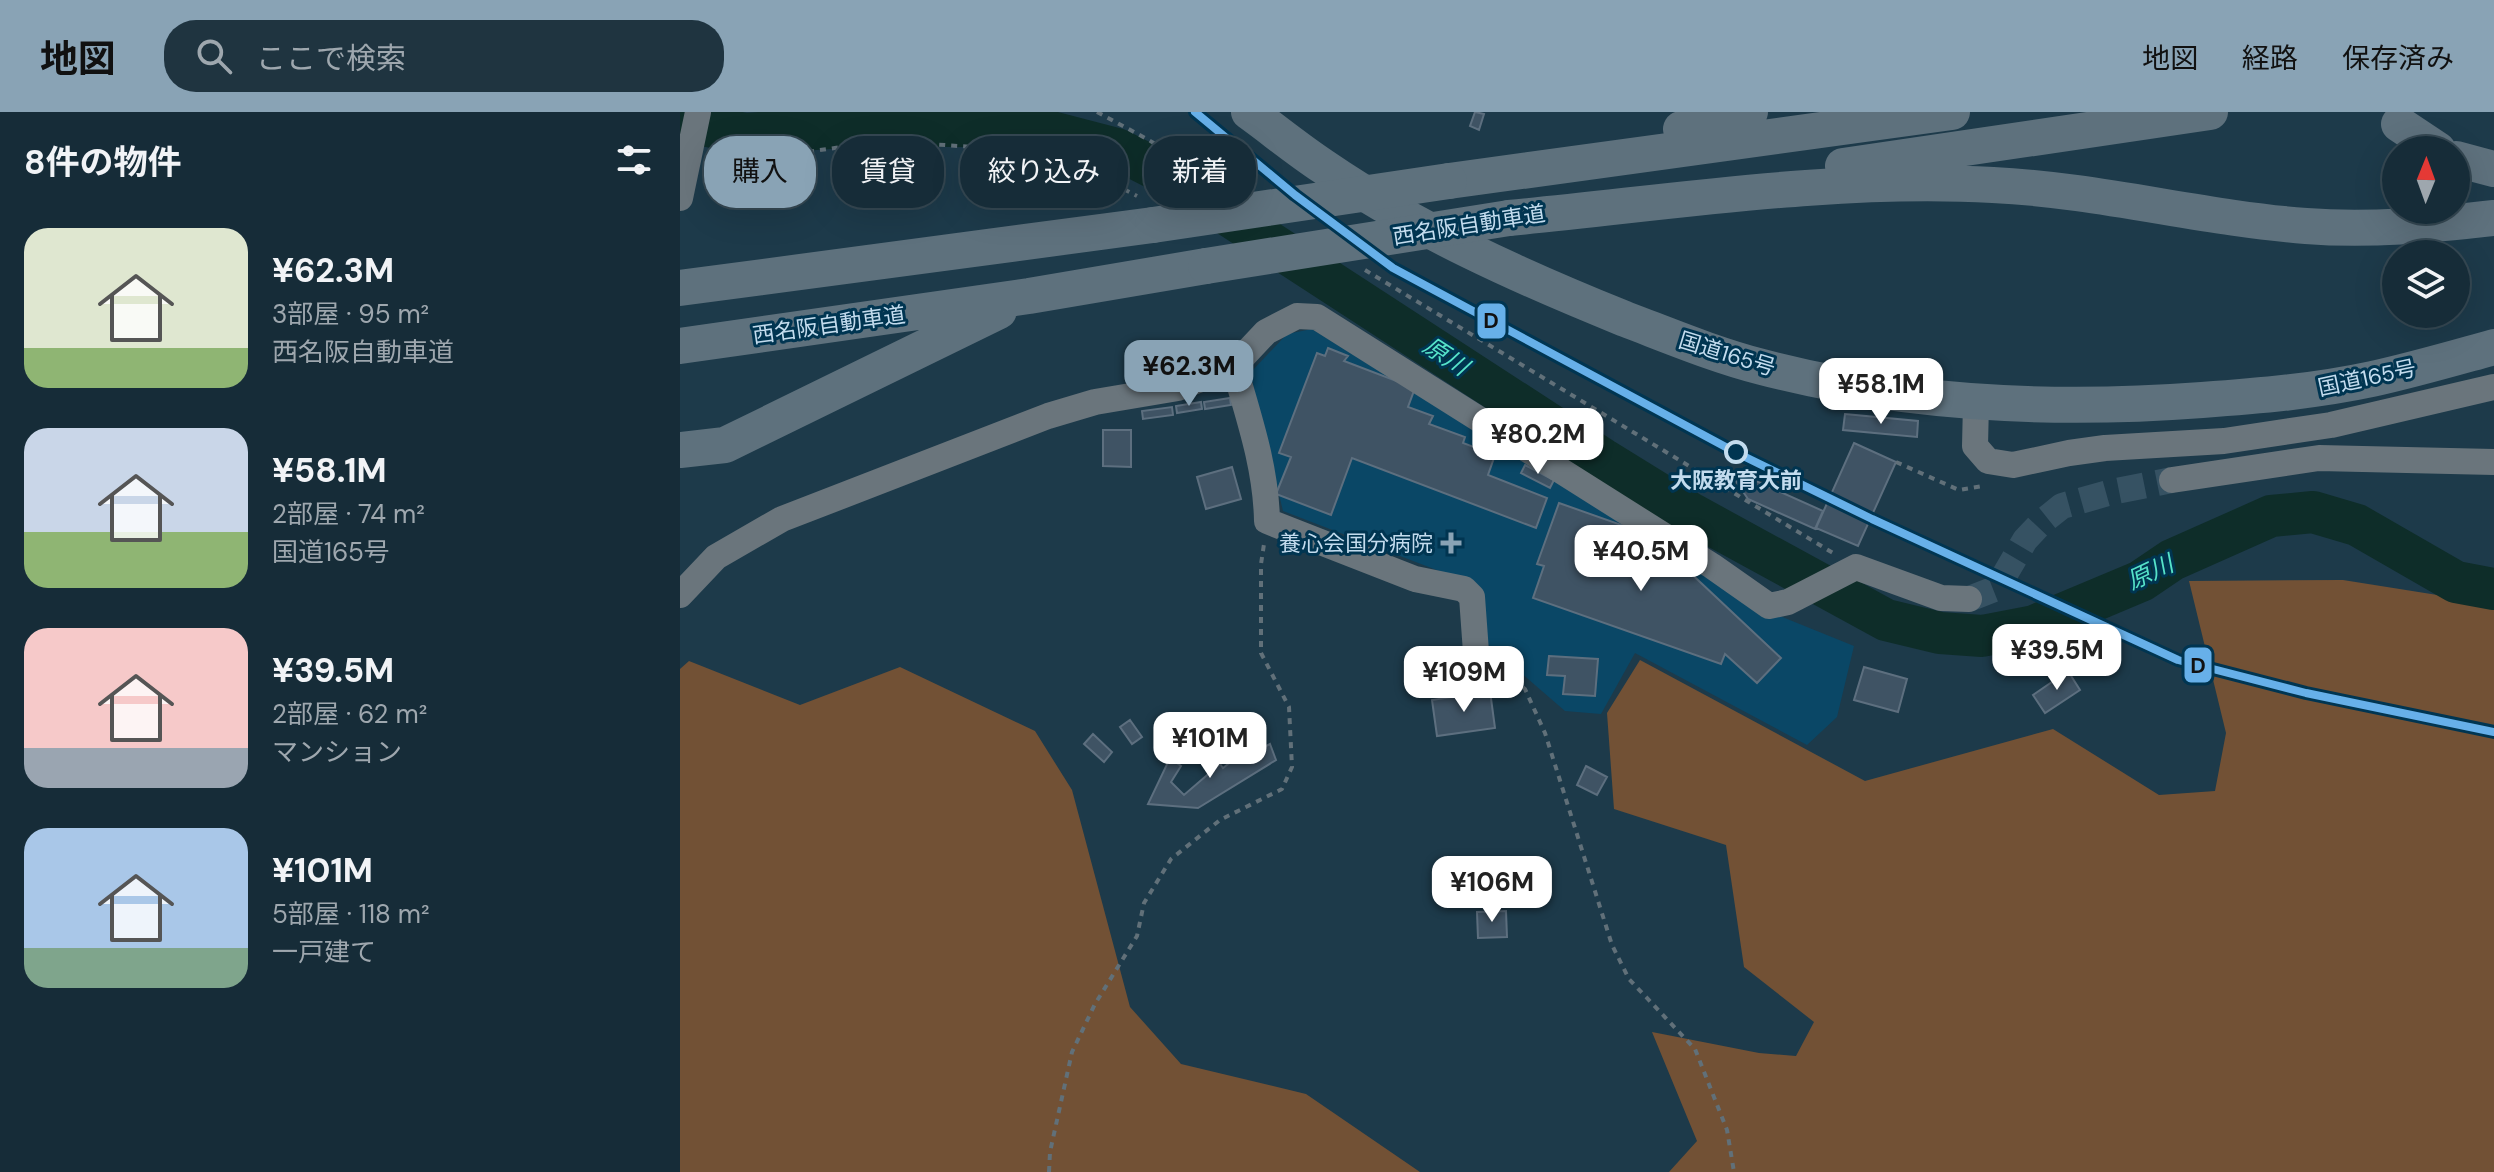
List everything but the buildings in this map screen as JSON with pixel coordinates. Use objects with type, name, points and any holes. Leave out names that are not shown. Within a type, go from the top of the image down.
[{"type":"highway","name":"国道165号","points":[[1249,112],[1325,168],[1401,213],[1489,260],[1594,306],[1693,346],[1761,367],[1906,395],[1976,403],[2076,406],[2256,396],[2373,379],[2494,347]]},
{"type":"highway","points":[[1449,181],[1648,138],[1750,112]]},
{"type":"highway","name":"西名阪自動車道","points":[[680,288],[1151,214],[1449,181],[1952,112]]},
{"type":"highway","name":"西名阪自動車道","points":[[680,346],[1029,296],[1951,149],[2210,112]]},
{"type":"highway","points":[[2399,124],[2417,136]]},
{"type":"highway","points":[[2470,163],[2494,169]]},
{"type":"highway","points":[[1509,218],[1832,186],[1941,182],[2054,190],[2308,226],[2406,227],[2494,218]]},
{"type":"highway","points":[[680,450],[725,445],[1029,296]]},
{"type":"street","points":[[680,198],[698,112]]},
{"type":"street","points":[[680,595],[716,557],[782,519],[1048,416],[1106,399],[1178,388],[1234,366],[1266,332],[1297,316],[1317,317],[1699,557],[1769,606],[1788,602],[1856,567],[1941,598],[1969,599]]},
{"type":"street","points":[[1234,366],[1258,446],[1267,521],[1415,579],[1464,589],[1472,597],[1476,652]]},
{"type":"street","points":[[1976,403],[1975,446],[1988,461],[2013,465],[2069,453],[2224,441],[2331,425],[2494,387]]},
{"type":"street","points":[[2172,480],[2319,458],[2494,462]]},
{"type":"path","points":[[1097,112],[1144,137]]},
{"type":"path","points":[[687,162],[885,141],[1017,150],[1116,185],[1151,214]]},
{"type":"path","points":[[1362,268],[1856,567]]},
{"type":"path","points":[[1049,1172],[1050,1152],[1072,1052],[1095,1004],[1137,936],[1144,903],[1171,859],[1220,820],[1282,789],[1292,767],[1289,707],[1261,653],[1261,564],[1267,521]]},
{"type":"path","points":[[1476,652],[1525,689],[1545,733],[1612,945],[1629,979],[1695,1049],[1727,1130],[1734,1172]]},
{"type":"shaded area","points":[[1312,329],[1755,606],[1854,646],[1837,717],[1807,745],[1635,653],[1601,714],[1565,711],[1484,641],[1473,584],[1283,511],[1250,373],[1287,334]]},
{"type":"shaded area","points":[[2343,580],[2494,604],[2494,1172],[1669,1172],[1697,1141],[1652,1032],[1759,1053],[1796,1056],[1814,1022],[1744,967],[1726,845],[1614,809],[1607,713],[1640,660],[1865,781],[2053,729],[2159,795],[2215,791],[2226,733],[2189,581]]},
{"type":"shaded area","points":[[689,661],[800,705],[900,667],[1035,731],[1072,790],[1130,1007],[1181,1064],[1306,1094],[1420,1172],[680,1172],[680,669]]},
{"type":"waterway","name":"原川","points":[[680,120],[745,134],[874,125],[1032,127],[1117,149],[1160,171],[1692,514],[1886,620],[1940,633],[1982,636],[2034,626],[2141,581],[2172,560],[2271,516],[2313,512],[2357,525],[2456,582],[2494,589]]},
{"type":"tunnel","points":[[1969,599],[1997,588],[2025,540],[2062,506],[2172,480]]},
{"type":"transit line","name":"D","points":[[1195,112],[1295,195],[1393,268],[1735,452],[1872,519],[2178,660],[2306,693],[2494,732]]},
{"type":"place","name":"大阪教育大前","points":[[1736,452]]},
{"type":"place","name":"養心会国分病院","points":[[1451,543]]}]
